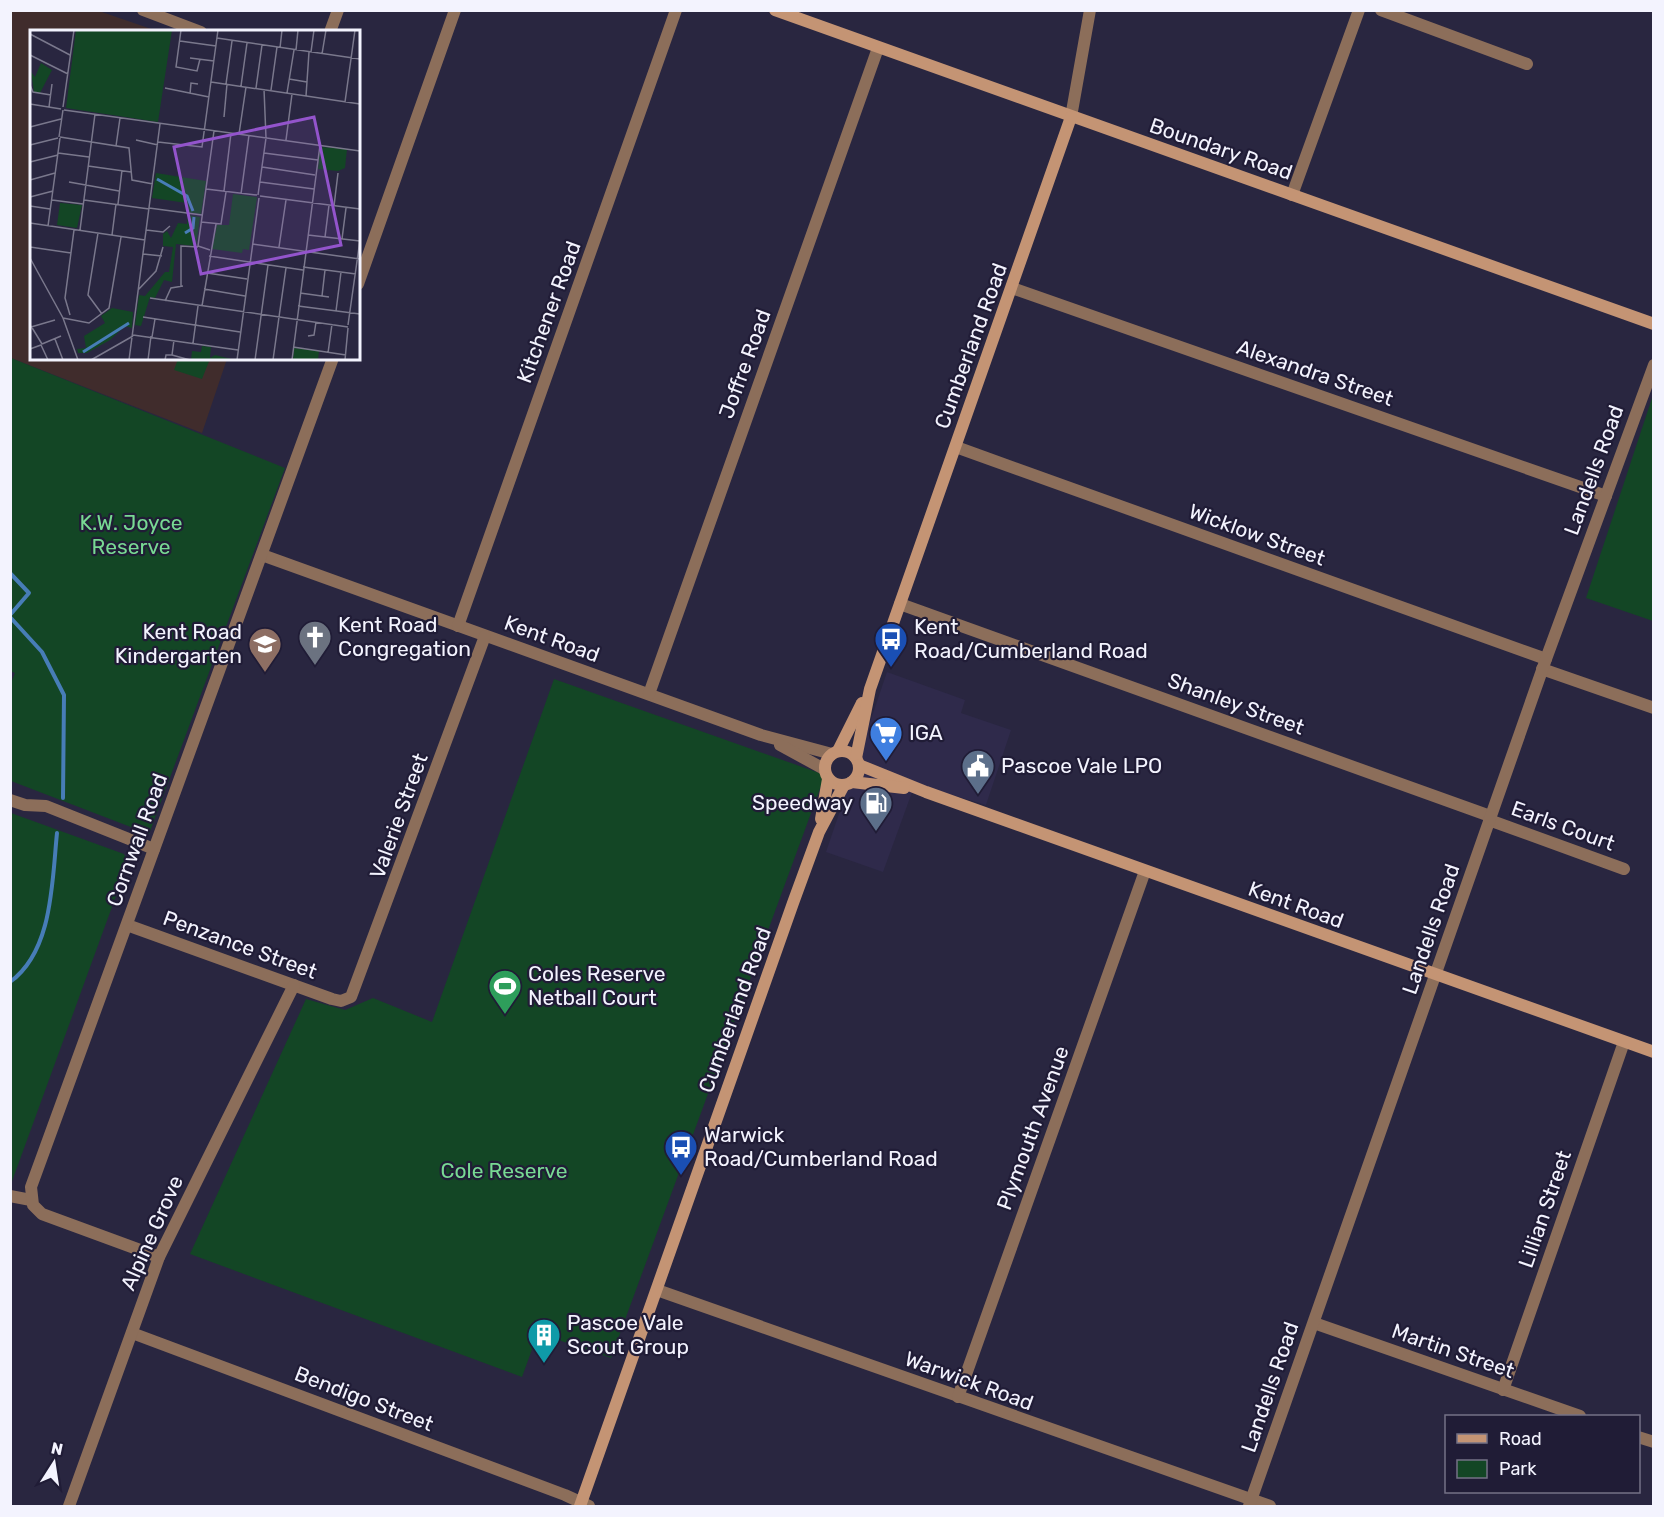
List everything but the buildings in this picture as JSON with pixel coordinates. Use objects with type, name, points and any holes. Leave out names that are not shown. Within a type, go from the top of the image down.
[{"type":"main road","name":"Boundary Road","points":[[776,11],[1653,324]]},
{"type":"main road","name":"Cumberland Road","points":[[857,762],[870,689],[1071,117]]},
{"type":"main road","name":"Cumberland Road","points":[[835,752],[870,689]]},
{"type":"main road","points":[[835,752],[848,752],[857,762],[858,774],[848,783],[826,774],[835,752]]},
{"type":"main road","name":"Kent Road","points":[[857,762],[926,792],[1435,976],[1653,1052]]},
{"type":"main road","name":"Cumberland Road","points":[[819,832],[826,774]]},
{"type":"main road","name":"Cumberland Road","points":[[583,1505],[819,832],[848,783]]},
{"type":"main road","name":"Kent Road","points":[[848,783],[926,792]]},
{"type":"street","points":[[143,10],[196,30]]},
{"type":"street","points":[[331,30],[338,10]]},
{"type":"street","points":[[360,278],[455,10]]},
{"type":"street","name":"Kitchener Road","points":[[458,626],[676,10]]},
{"type":"street","name":"Cumberland Road","points":[[1071,117],[1090,10]]},
{"type":"street","points":[[1293,195],[1359,10]]},
{"type":"street","points":[[1381,10],[1527,64]]},
{"type":"street","name":"Joffre Road","points":[[648,694],[878,48]]},
{"type":"street","name":"Alexandra Street","points":[[1012,288],[1606,496]]},
{"type":"street","name":"Cornwall Road","points":[[31,1200],[33,1180],[332,360]]},
{"type":"street","name":"Landells Road","points":[[1250,1503],[1544,664],[1653,365]]},
{"type":"street","name":"Wicklow Street","points":[[956,447],[1544,664],[1653,708]]},
{"type":"street","name":"Kent Road","points":[[262,555],[761,735],[835,752]]},
{"type":"street","name":"Shanley Street","points":[[900,604],[1490,818]]},
{"type":"street","name":"Valerie Street","points":[[341,1001],[351,997],[358,985],[485,636]]},
{"type":"street","name":"Kent Road","points":[[761,735],[826,774]]},
{"type":"street","points":[[10,800],[25,805],[46,806],[154,849]]},
{"type":"street","name":"Earls Court","points":[[1490,818],[1624,869]]},
{"type":"street","name":"Plymouth Avenue","points":[[957,1397],[1145,871]]},
{"type":"street","name":"Penzance Street","points":[[127,925],[341,1001]]},
{"type":"street","name":"Alpine Grove","points":[[69,1506],[159,1257],[294,985]]},
{"type":"street","name":"Lillian Street","points":[[1503,1390],[1624,1042]]},
{"type":"street","points":[[10,1196],[31,1200],[36,1209],[52,1219],[159,1257]]},
{"type":"street","name":"Warwick Road","points":[[657,1290],[1250,1503],[1270,1506]]},
{"type":"street","name":"Martin Street","points":[[1314,1323],[1577,1415]]},
{"type":"street","name":"Bendigo Street","points":[[132,1333],[583,1505]]},
{"type":"shaded area","points":[[10,11],[99,11],[154,30],[30,30],[30,360],[227,360],[202,433],[11,358]]},
{"type":"shaded area","points":[[887,672],[965,700],[961,713],[1011,730],[986,805],[915,784],[883,872],[826,852]]},
{"type":"green space","name":"K.W. Joyce Reserve","points":[[11,358],[285,468],[149,834],[11,781],[10,685],[15,673],[10,671]]},
{"type":"green space","points":[[178,360],[210,360],[202,379],[174,370]]},
{"type":"green space","points":[[1653,395],[1653,621],[1586,598]]},
{"type":"green space","name":"Cole Reserve","points":[[554,679],[825,775],[611,1358],[538,1333],[522,1377],[190,1254],[306,999],[345,1010],[373,998],[432,1022]]},
{"type":"green space","points":[[11,813],[124,854],[128,863],[11,1184]]},
{"type":"waterway","points":[[10,573],[29,593],[10,615]]},
{"type":"waterway","points":[[10,617],[42,652],[64,695],[63,798]]},
{"type":"waterway","points":[[10,982],[24,969],[35,952],[42,934],[48,914],[57,833]]},
{"type":"place","name":"Kent Road Congregation","points":[[315,666]]},
{"type":"place","name":"Kent Road/Cumberland Road","points":[[891,668]]},
{"type":"place","name":"Kent Road Kindergarten","points":[[265,673]]},
{"type":"place","name":"IGA","points":[[886,762]]},
{"type":"place","name":"Pascoe Vale LPO","points":[[978,795]]},
{"type":"place","name":"Speedway","points":[[876,832]]},
{"type":"place","name":"Coles Reserve Netball Court","points":[[505,1015]]},
{"type":"place","name":"Warwick Road/Cumberland Road","points":[[681,1176]]},
{"type":"place","name":"Pascoe Vale Scout Group","points":[[544,1364]]}]
